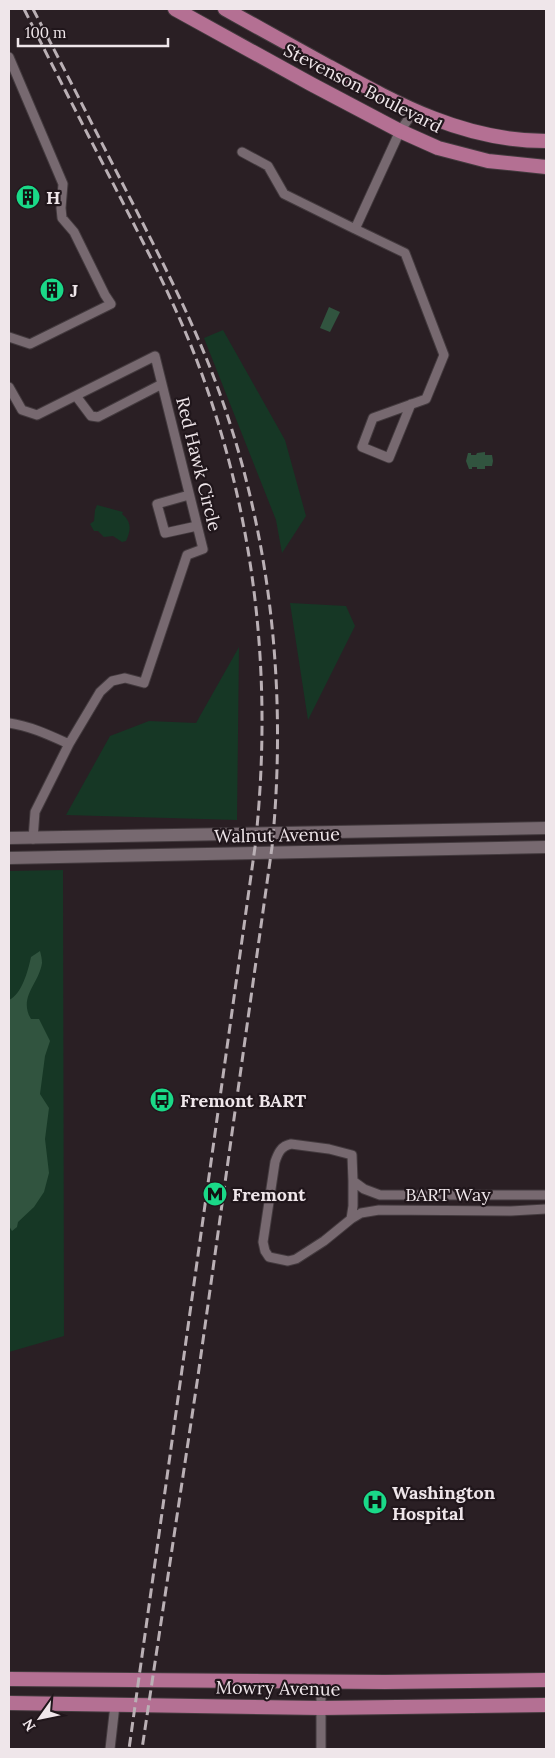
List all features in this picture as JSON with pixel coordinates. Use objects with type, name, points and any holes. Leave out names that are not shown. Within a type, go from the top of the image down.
[{"type":"main road","name":"Stevenson Boulevard","points":[[175,9],[317,88],[400,131],[438,148],[488,161],[546,166]]},
{"type":"main road","name":"Stevenson Boulevard","points":[[225,9],[414,111],[446,124],[492,137],[546,141]]},
{"type":"main road","name":"Walnut Avenue","points":[[9,838],[546,828]]},
{"type":"main road","name":"Walnut Avenue","points":[[9,858],[546,847]]},
{"type":"main road","name":"Mowry Avenue","points":[[9,1679],[546,1680]]},
{"type":"main road","name":"Mowry Avenue","points":[[9,1703],[321,1708],[546,1705]]},
{"type":"street","points":[[9,57],[63,184],[60,208],[62,218],[74,232],[105,295],[112,304],[30,344],[9,337]]},
{"type":"street","points":[[355,229],[400,131],[414,111]]},
{"type":"street","points":[[242,152],[268,166],[284,194],[405,253],[444,355],[426,399],[411,404],[373,418],[362,447],[389,458],[411,404]]},
{"type":"street","name":"Red Hawk Circle","points":[[69,744],[100,692],[112,681],[125,678],[144,683],[188,555],[203,549],[156,356],[76,396]]},
{"type":"street","points":[[9,387],[22,410],[37,415],[76,396],[91,416],[98,417],[162,384]]},
{"type":"street","points":[[189,495],[157,504],[165,533],[197,526]]},
{"type":"street","points":[[9,723],[42,732],[69,744],[35,812],[33,839]]},
{"type":"street","name":"BART Way","points":[[351,1219],[354,1181],[352,1155],[329,1149],[291,1144],[285,1145],[278,1152],[275,1162],[264,1242],[265,1251],[269,1256],[276,1259],[288,1261],[296,1259],[362,1213],[379,1210],[511,1211],[546,1209]]},
{"type":"street","name":"BART Way","points":[[354,1181],[364,1189],[380,1195],[546,1195]]},
{"type":"street","points":[[321,1681],[321,1749]]},
{"type":"street","points":[[110,1749],[116,1705]]},
{"type":"shaded area","points":[[329,307],[340,312],[330,332],[320,328]]},
{"type":"shaded area","points":[[223,330],[285,440],[306,516],[282,553],[276,520],[204,338]]},
{"type":"shaded area","points":[[485,452],[485,455],[492,455],[492,466],[485,466],[485,469],[472,467],[472,469],[469,469],[466,461],[468,453],[476,455],[477,453]]},
{"type":"shaded area","points":[[97,505],[123,512],[122,514],[128,520],[130,526],[126,541],[122,542],[113,536],[104,537],[98,531],[94,531],[90,524],[94,521]]},
{"type":"shaded area","points":[[290,603],[346,606],[355,626],[308,720]]},
{"type":"shaded area","points":[[239,647],[237,820],[66,815],[110,736],[149,721],[196,723]]},
{"type":"shaded area","points":[[63,870],[64,1336],[9,1352],[9,871]]},
{"type":"shaded area","points":[[40,951],[42,963],[30,991],[27,1004],[31,1019],[39,1019],[50,1041],[45,1056],[40,1094],[49,1108],[45,1139],[49,1173],[44,1192],[34,1207],[18,1222],[17,1227],[12,1231],[9,1226],[9,1000],[18,993],[31,957]]},
{"type":"railway","points":[[24,9],[152,259],[200,369],[219,427],[235,486],[247,545],[256,605],[261,665],[260,786],[255,847],[129,1749]]},
{"type":"railway","points":[[33,9],[167,271],[211,369],[238,449],[252,505],[263,561],[276,675],[278,732],[272,847],[198,1376],[142,1749]]},
{"type":"place","name":"H","points":[[28,197]]},
{"type":"place","name":"J","points":[[52,290]]},
{"type":"place","name":"Fremont BART","points":[[162,1100]]},
{"type":"place","name":"Fremont","points":[[215,1194]]},
{"type":"place","name":"Washington Hospital","points":[[375,1502]]}]
